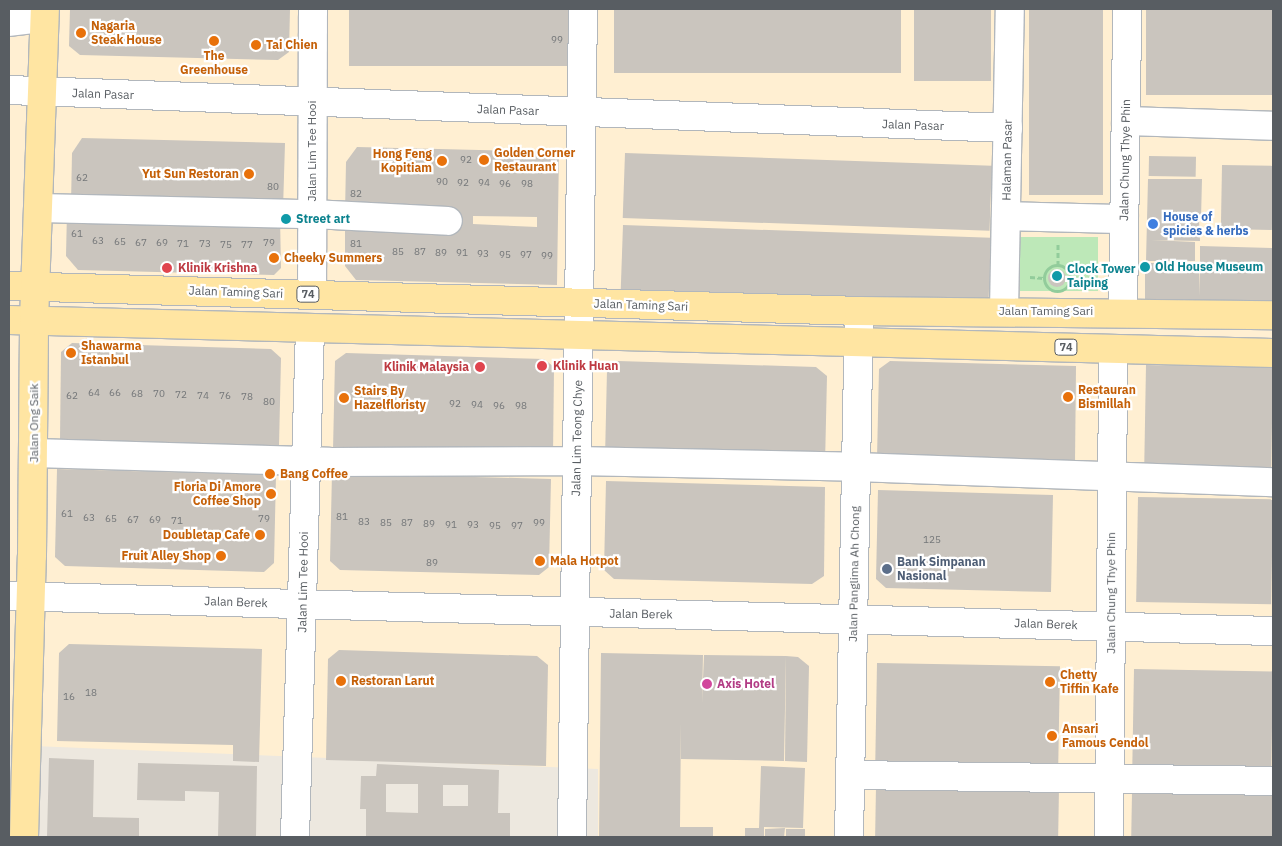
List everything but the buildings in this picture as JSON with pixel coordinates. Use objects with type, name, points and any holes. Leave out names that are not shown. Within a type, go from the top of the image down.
[{"type":"main road","name":"Jalan Ong Saik","points":[[24,837],[20,596],[34,453],[21,320],[36,286],[45,14]]},
{"type":"main road","name":"Jalan Taming Sari","points":[[9,286],[859,311],[1123,312],[1273,315]]},
{"type":"main road","name":"74","points":[[21,320],[1273,352]]},
{"type":"street","name":"Jalan Lim Tee Hooi","points":[[312,294],[313,9]]},
{"type":"street","name":"Jalan Lim Teong Chye","points":[[572,837],[584,9]]},
{"type":"street","name":"Halaman Pasar","points":[[1004,311],[1010,9]]},
{"type":"street","name":"Jalan Chung Thye Phin","points":[[1123,312],[1127,9]]},
{"type":"street","points":[[9,22],[45,14]]},
{"type":"street","name":"Jalan Pasar","points":[[9,90],[1008,128]]},
{"type":"street","points":[[1126,121],[1273,126]]},
{"type":"street","points":[[39,208],[312,214],[448,221]]},
{"type":"street","points":[[1006,216],[1124,218]]},
{"type":"street","name":"Jalan Panglima Ah Chong","points":[[849,837],[859,311]]},
{"type":"street","name":"Jalan Lim Tee Hooi","points":[[295,837],[310,328]]},
{"type":"street","name":"Jalan Chung Thye Phin","points":[[1109,837],[1113,348]]},
{"type":"street","points":[[34,453],[307,462],[577,461],[856,467],[1273,482]]},
{"type":"street","name":"Jalan Berek","points":[[20,596],[1273,631]]},
{"type":"street","points":[[850,776],[1273,781]]},
{"type":"path","points":[[1058,237],[1058,265]]},
{"type":"path","points":[[1058,265],[1065,268],[1069,278]]},
{"type":"path","points":[[1058,265],[1045,274],[1046,285],[1053,290],[1062,290],[1069,278]]},
{"type":"path","points":[[1069,278],[1098,279]]},
{"type":"shaded area","points":[[9,9],[1273,9],[1273,837],[598,837],[598,769],[9,745]]},
{"type":"green space","points":[[1020,237],[1098,237],[1098,291],[1020,291]]},
{"type":"place","name":"Nagaria Steak House","points":[[81,33]]},
{"type":"place","name":"The Greenhouse","points":[[214,41]]},
{"type":"place","name":"Tai Chien","points":[[256,45]]},
{"type":"place","name":"Golden Corner Restaurant","points":[[484,160]]},
{"type":"place","name":"Hong Feng Kopitiam","points":[[442,161]]},
{"type":"place","name":"Yut Sun Restoran","points":[[249,174]]},
{"type":"place","name":"Street art","points":[[286,219]]},
{"type":"place","name":"House of spicies & herbs","points":[[1153,224]]},
{"type":"place","name":"Cheeky Summers","points":[[274,258]]},
{"type":"place","name":"Old House Museum","points":[[1145,267]]},
{"type":"place","name":"Klinik Krishna","points":[[167,268]]},
{"type":"place","name":"Clock Tower Taiping","points":[[1057,276]]},
{"type":"place","name":"Shawarma Istanbul","points":[[71,353]]},
{"type":"place","name":"Klinik Huan","points":[[542,366]]},
{"type":"place","name":"Klinik Malaysia","points":[[480,367]]},
{"type":"place","name":"Restauran Bismillah","points":[[1068,397]]},
{"type":"place","name":"Stairs By Hazelfloristy","points":[[344,398]]},
{"type":"place","name":"Bang Coffee","points":[[270,474]]},
{"type":"place","name":"Floria Di Amore Coffee Shop","points":[[271,494]]},
{"type":"place","name":"Doubletap Cafe","points":[[260,535]]},
{"type":"place","name":"Fruit Alley Shop","points":[[221,556]]},
{"type":"place","name":"Mala Hotpot","points":[[540,561]]},
{"type":"place","name":"Bank Simpanan Nasional","points":[[887,569]]},
{"type":"place","name":"Restoran Larut","points":[[341,681]]},
{"type":"place","name":"Chetty Tiffin Kafe","points":[[1050,682]]},
{"type":"place","name":"Axis Hotel","points":[[707,684]]},
{"type":"place","name":"Ansari Famous Cendol","points":[[1052,736]]}]
